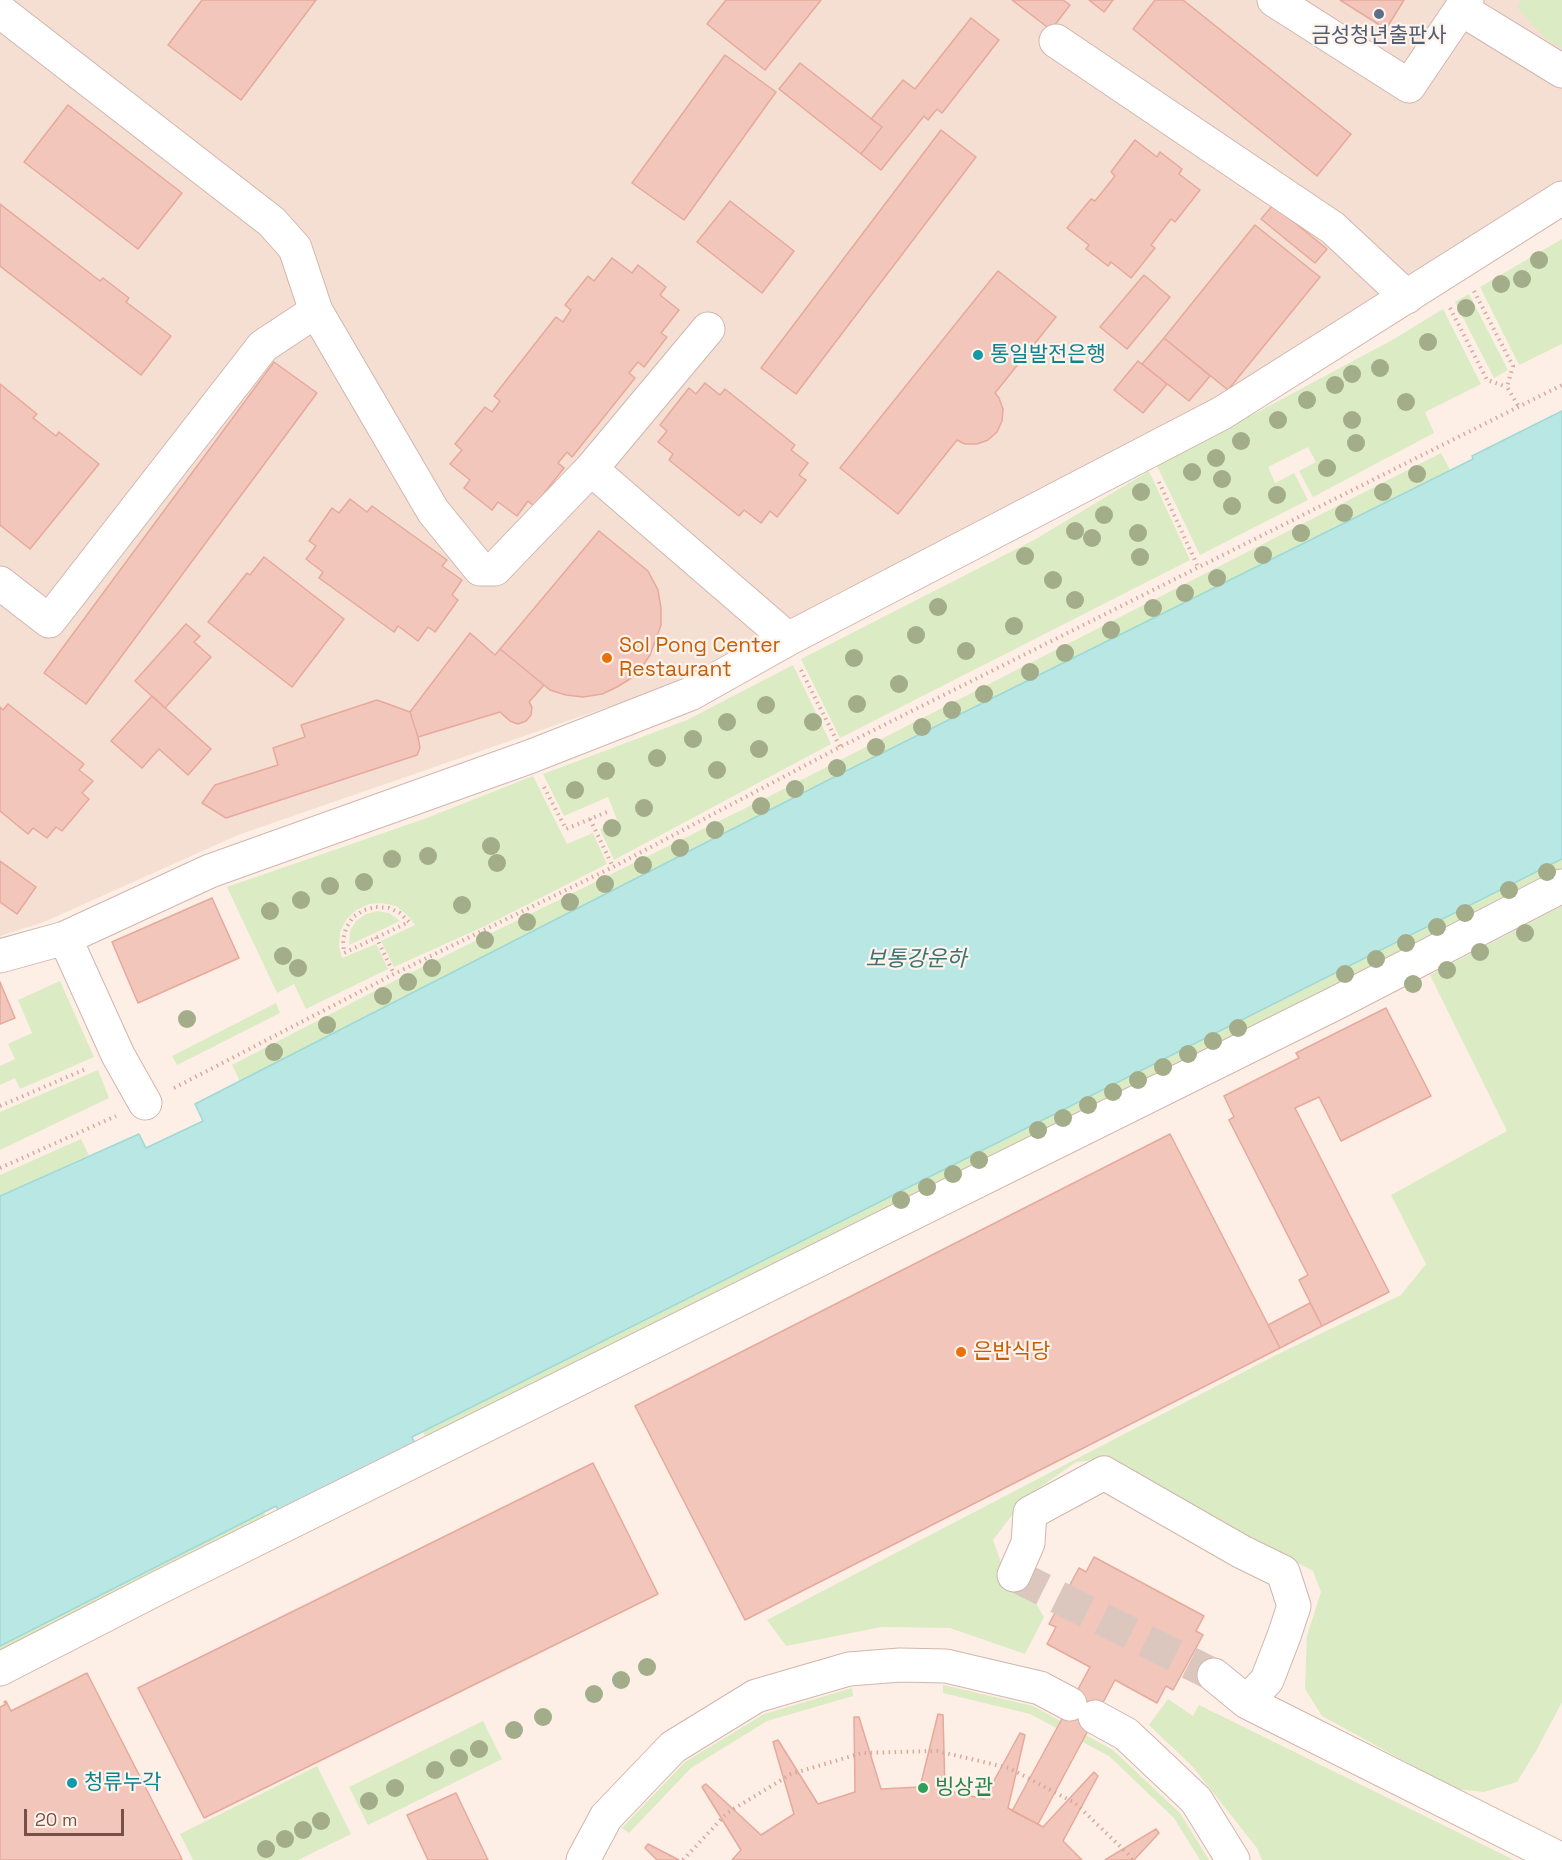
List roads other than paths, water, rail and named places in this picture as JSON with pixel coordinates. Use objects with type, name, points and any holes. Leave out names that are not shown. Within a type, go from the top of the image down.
[{"type":"street","points":[[1274,0],[1409,86],[1464,4],[1562,71]]},
{"type":"street","points":[[0,11],[272,222],[295,248],[316,311],[433,511],[480,569],[495,569],[591,469],[708,329]]},
{"type":"street","points":[[1056,41],[1333,228],[1407,297]]},
{"type":"street","points":[[0,956],[65,938],[210,871],[529,757],[690,694],[788,639],[1221,413],[1562,198]]},
{"type":"street","points":[[0,583],[49,621],[263,346],[316,311]]},
{"type":"street","points":[[591,469],[788,639]]},
{"type":"street","points":[[0,1669],[162,1586],[1338,1002],[1562,886]]},
{"type":"street","points":[[65,938],[118,1055],[145,1103]]},
{"type":"street","points":[[1014,1575],[1028,1543],[1030,1513],[1104,1473],[1242,1552],[1283,1572],[1294,1606],[1267,1680],[1247,1702]]},
{"type":"street","points":[[583,1860],[606,1817],[673,1747],[756,1696],[849,1669],[900,1665],[946,1666],[1040,1688],[1125,1734],[1196,1800],[1233,1860]]},
{"type":"street","points":[[1214,1676],[1247,1702],[1562,1860]]},
{"type":"water","name":"보통강운하","points":[[1562,411],[1562,859],[412,1437],[415,1444],[279,1512],[276,1506],[0,1646],[0,1196],[139,1134],[146,1148],[203,1121],[195,1104],[840,774],[1473,459],[1472,456]]},
{"type":"tunnel","points":[[1014,1575],[1214,1675]]},
{"type":"place","name":"금성청년출판사","points":[[1379,14]]},
{"type":"place","name":"통일발전은행","points":[[978,355]]},
{"type":"place","name":"Sol Pong Center Restaurant","points":[[607,658]]},
{"type":"place","name":"은반식당","points":[[961,1352]]},
{"type":"place","name":"청류누각","points":[[72,1783]]},
{"type":"place","name":"빙상관","points":[[923,1788]]}]
